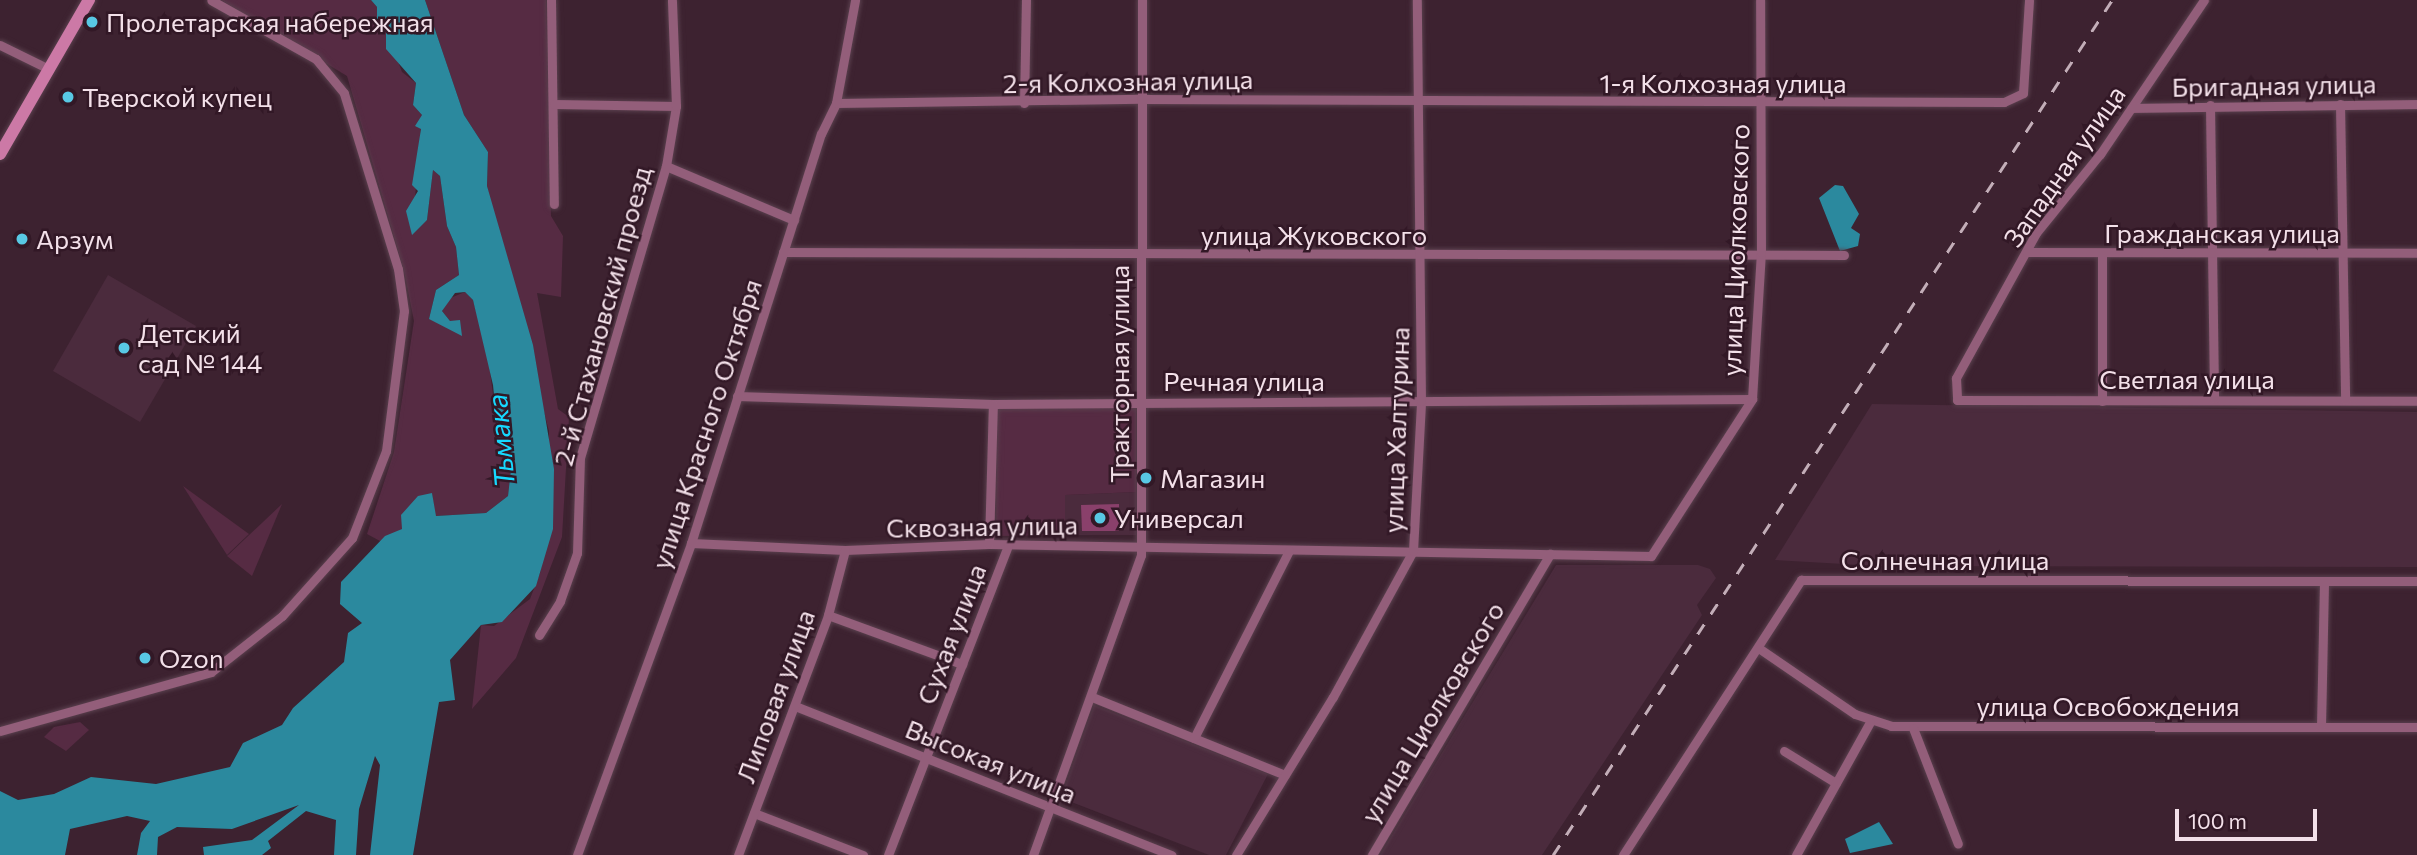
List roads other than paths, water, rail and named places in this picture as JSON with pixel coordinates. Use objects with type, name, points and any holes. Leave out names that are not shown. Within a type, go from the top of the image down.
[{"type":"main road","points":[[0,154],[89,0]]},
{"type":"street","points":[[0,731],[211,672],[282,615],[352,538],[386,451],[404,311],[397,269],[344,93],[316,58],[211,0]]},
{"type":"street","points":[[551,0],[554,204]]},
{"type":"street","name":"2-й Стахановский проезд","points":[[539,635],[560,601],[578,553],[580,458],[666,166],[676,106],[672,0]]},
{"type":"street","name":"улица Красного Октября","points":[[577,855],[691,543],[783,252],[836,103],[855,0]]},
{"type":"street","points":[[1024,103],[1026,0]]},
{"type":"street","name":"Тракторная улица","points":[[1033,855],[1092,697],[1141,545],[1142,0]]},
{"type":"street","name":"улица Халтурина","points":[[1236,855],[1413,551],[1421,401],[1422,104],[1417,0]]},
{"type":"street","name":"улица Циолковского","points":[[1651,556],[1752,399],[1761,252],[1760,0]]},
{"type":"street","name":"1-я Колхозная улица","points":[[1422,104],[1760,105],[2004,102],[2023,93],[2029,0]]},
{"type":"street","name":"Западная улица","points":[[1957,400],[1956,378],[2027,252],[2132,108],[2204,0]]},
{"type":"street","points":[[0,45],[49,69]]},
{"type":"street","name":"2-я Колхозная улица","points":[[836,103],[1024,103],[1141,99],[1422,104]]},
{"type":"street","points":[[554,104],[676,106]]},
{"type":"street","points":[[2340,104],[2346,400]]},
{"type":"street","name":"Бригадная улица","points":[[2132,108],[2417,104]]},
{"type":"street","points":[[2210,105],[2214,399]]},
{"type":"street","points":[[666,166],[794,220]]},
{"type":"street","name":"улица Жуковского","points":[[783,252],[1140,257],[1761,252],[1844,256]]},
{"type":"street","name":"Гражданская улица","points":[[2027,252],[2341,256],[2417,253]]},
{"type":"street","points":[[2102,254],[2102,401]]},
{"type":"street","name":"Речная улица","points":[[737,396],[993,404],[1752,399]]},
{"type":"street","name":"Светлая улица","points":[[1957,400],[2417,401]]},
{"type":"street","name":"Сухая улица","points":[[989,544],[993,404]]},
{"type":"street","name":"Сквозная улица","points":[[691,543],[845,550],[989,544],[1141,545],[1289,551],[1651,556]]},
{"type":"street","name":"Сухая улица","points":[[888,855],[1008,545]]},
{"type":"street","name":"Липовая улица","points":[[738,855],[828,615],[845,550]]},
{"type":"street","points":[[1194,738],[1289,551]]},
{"type":"street","name":"улица Циолковского","points":[[1372,855],[1550,554]]},
{"type":"street","name":"Солнечная улица","points":[[1623,855],[1760,649],[1801,580],[2417,581]]},
{"type":"street","points":[[2321,726],[2324,582]]},
{"type":"street","points":[[828,615],[962,664]]},
{"type":"street","points":[[1760,649],[1870,722],[1796,855]]},
{"type":"street","points":[[1092,697],[1285,775]]},
{"type":"street","name":"Высокая улица","points":[[795,706],[1172,855]]},
{"type":"street","name":"улица Освобождения","points":[[1870,722],[1913,728],[2417,727]]},
{"type":"street","points":[[1913,728],[1958,844]]},
{"type":"street","points":[[1784,751],[1836,783]]},
{"type":"street","points":[[754,813],[863,855]]},
{"type":"water","name":"Тьмака","points":[[371,0],[425,0],[464,115],[488,152],[487,186],[533,345],[554,469],[553,529],[536,586],[502,622],[481,625],[450,660],[455,700],[439,702],[413,855],[370,855],[380,765],[375,756],[359,809],[356,855],[334,855],[336,820],[306,811],[268,841],[271,848],[262,855],[204,855],[203,847],[252,840],[299,805],[232,829],[177,827],[158,837],[157,855],[137,855],[141,833],[150,821],[127,816],[70,829],[65,855],[0,855],[0,791],[18,800],[54,794],[91,777],[156,784],[230,767],[243,743],[282,725],[293,708],[344,662],[348,633],[362,623],[340,604],[341,582],[385,536],[402,529],[401,515],[418,496],[432,493],[436,516],[486,513],[508,496],[511,469],[499,443],[493,385],[473,300],[465,292],[455,293],[442,311],[450,321],[460,320],[462,336],[429,319],[436,290],[459,275],[456,247],[447,226],[440,176],[433,170],[427,220],[412,235],[406,211],[418,191],[412,185],[421,129],[415,126],[422,115],[413,105],[416,83],[386,49],[386,29],[377,28],[377,7]]},
{"type":"water","points":[[1835,185],[1843,186],[1859,214],[1851,228],[1860,234],[1858,246],[1840,251],[1819,198]]},
{"type":"water","points":[[1879,822],[1893,844],[1850,853],[1845,839]]},
{"type":"railway","points":[[1553,855],[2112,0]]},
{"type":"place","name":"Пролетарская набережная","points":[[92,22]]},
{"type":"place","name":"Тверской купец","points":[[68,97]]},
{"type":"place","name":"Арзум","points":[[22,239]]},
{"type":"place","name":"Детский сад № 144","points":[[124,348]]},
{"type":"place","name":"Магазин","points":[[1146,478]]},
{"type":"place","name":"Универсал","points":[[1100,518]]},
{"type":"place","name":"Ozon","points":[[145,658]]}]
